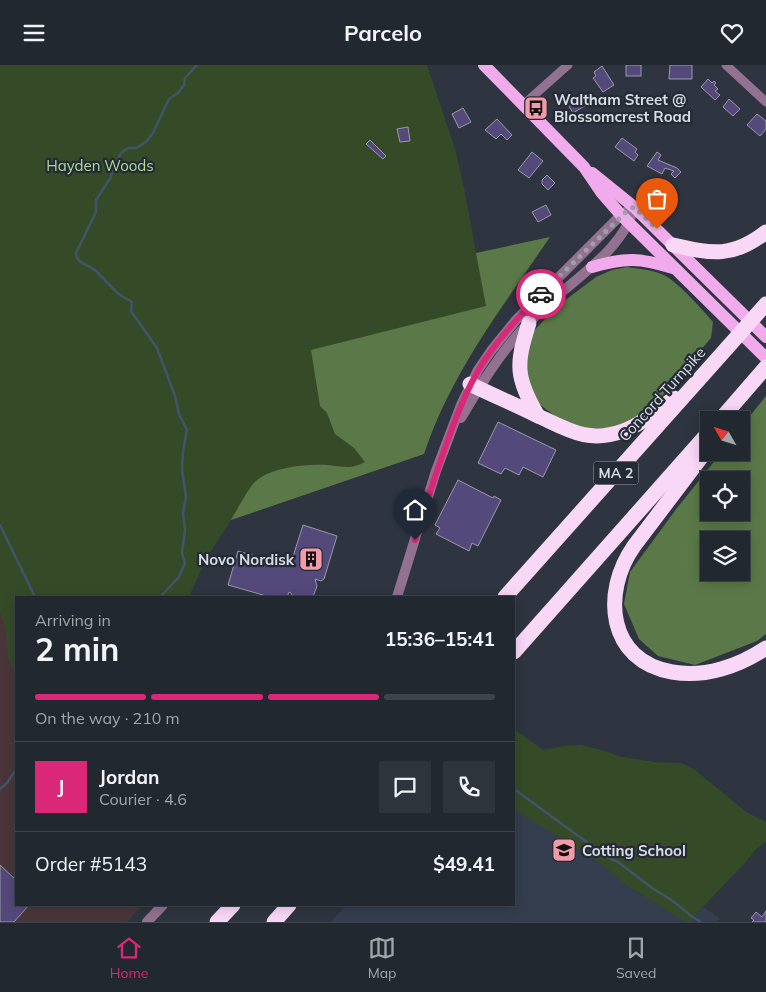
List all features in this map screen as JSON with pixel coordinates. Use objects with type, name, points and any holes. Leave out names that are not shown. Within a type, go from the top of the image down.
[{"type":"highway","points":[[673,245],[705,252],[722,252],[744,246],[766,232]]},
{"type":"highway","name":"Concord Turnpike","points":[[506,596],[766,304]]},
{"type":"highway","points":[[529,323],[521,351],[520,373],[525,393],[538,416]]},
{"type":"highway","points":[[728,411],[762,373]]},
{"type":"highway","points":[[475,386],[574,433],[592,436],[612,434],[644,420],[699,379]]},
{"type":"highway","points":[[732,411],[739,399]]},
{"type":"highway","name":"MA 2","points":[[515,651],[700,442]]},
{"type":"highway","points":[[700,459],[627,557],[616,586],[614,607],[616,622],[622,637],[638,657],[654,667],[675,673],[702,672],[727,667],[751,658],[766,648]]},
{"type":"highway","points":[[217,922],[231,906]]},
{"type":"highway","points":[[274,922],[288,906]]},
{"type":"main road","points":[[484,65],[584,167],[634,207],[766,337]]},
{"type":"main road","points":[[584,167],[624,219],[766,358]]},
{"type":"main road","points":[[592,267],[630,259],[676,269]]},
{"type":"street","points":[[523,105],[568,65]]},
{"type":"street","points":[[726,65],[766,103]]},
{"type":"street","points":[[397,596],[436,471],[448,441],[475,386],[485,359],[516,321],[624,219],[634,207]]},
{"type":"street","points":[[475,386],[529,323],[592,267],[610,248],[624,219]]},
{"type":"street","points":[[148,922],[161,906]]},
{"type":"shaded area","points":[[0,540],[16,596],[15,906],[141,906],[127,922],[0,922]]},
{"type":"shaded area","name":"Cotting School","points":[[526,791],[720,918],[716,922],[331,922],[345,906],[515,906],[515,792]]},
{"type":"green space","name":"Hayden Woods","points":[[0,65],[427,65],[455,149],[476,253],[550,237],[466,361],[439,412],[424,454],[231,520],[207,557],[189,596],[15,596],[15,674],[8,659],[6,631],[0,612]]},
{"type":"green space","points":[[550,237],[496,315],[463,368],[435,424],[424,454],[231,520],[253,484],[271,472],[300,466],[327,465],[351,467],[365,462],[354,448],[335,434],[327,413],[320,406],[311,350],[486,306],[476,253]]},
{"type":"green space","points":[[627,267],[659,273],[675,283],[713,322],[711,338],[649,411],[619,427],[589,429],[563,422],[535,401],[524,370],[532,333],[556,307],[596,277],[612,270]]},
{"type":"green space","points":[[766,396],[766,634],[757,641],[695,665],[658,656],[639,639],[624,604],[630,572],[700,479],[700,521],[750,521],[750,471],[707,471],[715,461],[750,461],[750,416]]},
{"type":"green space","points":[[515,730],[543,750],[581,745],[622,757],[655,762],[681,763],[694,769],[746,812],[766,822],[766,842],[756,849],[693,917],[691,922],[686,922],[628,886],[597,861],[515,810]]},
{"type":"building","points":[[626,65],[641,65],[641,76],[626,76]]},
{"type":"building","points":[[670,65],[692,65],[692,79],[669,79]]},
{"type":"building","points":[[602,66],[614,85],[603,92],[593,78],[596,76],[594,72]]},
{"type":"building","points":[[708,79],[712,83],[714,81],[716,83],[714,85],[718,89],[715,91],[720,95],[715,100],[701,87]]},
{"type":"building","points":[[582,94],[588,104],[573,113],[567,103]]},
{"type":"building","points":[[729,99],[740,109],[733,116],[723,107]]},
{"type":"building","points":[[463,108],[471,122],[459,128],[452,114]]},
{"type":"building","points":[[757,114],[766,121],[766,129],[760,136],[747,125]]},
{"type":"building","points":[[497,119],[512,135],[507,140],[501,134],[496,139],[485,130]]},
{"type":"building","points":[[408,127],[410,141],[400,142],[397,129]]},
{"type":"building","points":[[622,138],[637,149],[635,152],[638,155],[634,161],[615,147]]},
{"type":"building","points":[[370,140],[386,156],[383,159],[366,144]]},
{"type":"building","points":[[532,152],[543,161],[529,178],[518,170]]},
{"type":"building","points":[[657,152],[661,155],[658,160],[677,168],[681,172],[675,178],[671,174],[674,171],[665,168],[662,174],[647,166]]},
{"type":"building","points":[[547,175],[555,183],[548,190],[542,184],[542,180]]},
{"type":"building","points":[[546,205],[551,215],[538,222],[532,212]]},
{"type":"building","points":[[498,422],[556,450],[543,477],[523,467],[519,475],[505,468],[501,474],[478,463]]},
{"type":"building","points":[[458,480],[493,498],[494,496],[501,500],[478,546],[472,543],[469,551],[436,534],[440,528],[435,525]]},
{"type":"building","name":"Novo Nordisk","points":[[303,525],[337,536],[324,579],[321,581],[315,579],[317,586],[313,596],[292,596],[289,592],[287,596],[266,596],[228,585],[238,551],[290,566]]},
{"type":"building","points":[[0,865],[15,879],[15,906],[28,906],[14,922],[0,922]]},
{"type":"building","points":[[766,911],[766,922],[752,922],[754,920],[751,918],[756,912],[762,917]]},
{"type":"waterway","points":[[161,596],[179,577],[185,563],[182,553],[185,530],[183,513],[186,497],[182,470],[187,430],[179,414],[175,396],[157,348],[131,311],[132,302],[116,291],[93,269],[80,262],[76,253],[96,212],[96,200],[111,177],[121,153],[128,148],[136,148],[146,142],[153,133],[169,99],[178,93],[184,85],[185,78],[197,65]]},
{"type":"waterway","points":[[0,525],[35,596]]},
{"type":"waterway","points":[[0,789],[7,783],[15,771]]},
{"type":"waterway","points":[[515,790],[607,857],[618,862],[701,922]]},
{"type":"way so far","points":[[541,294],[621,215],[634,207],[657,229]]},
{"type":"place","name":"Waltham Street @ Blossomcrest Road","points":[[536,108]]},
{"type":"place","name":"Novo Nordisk","points":[[311,559]]},
{"type":"place","name":"Cotting School","points":[[564,850]]},
{"type":"route","points":[[415,540],[436,471],[470,385],[497,343],[541,294]]}]
